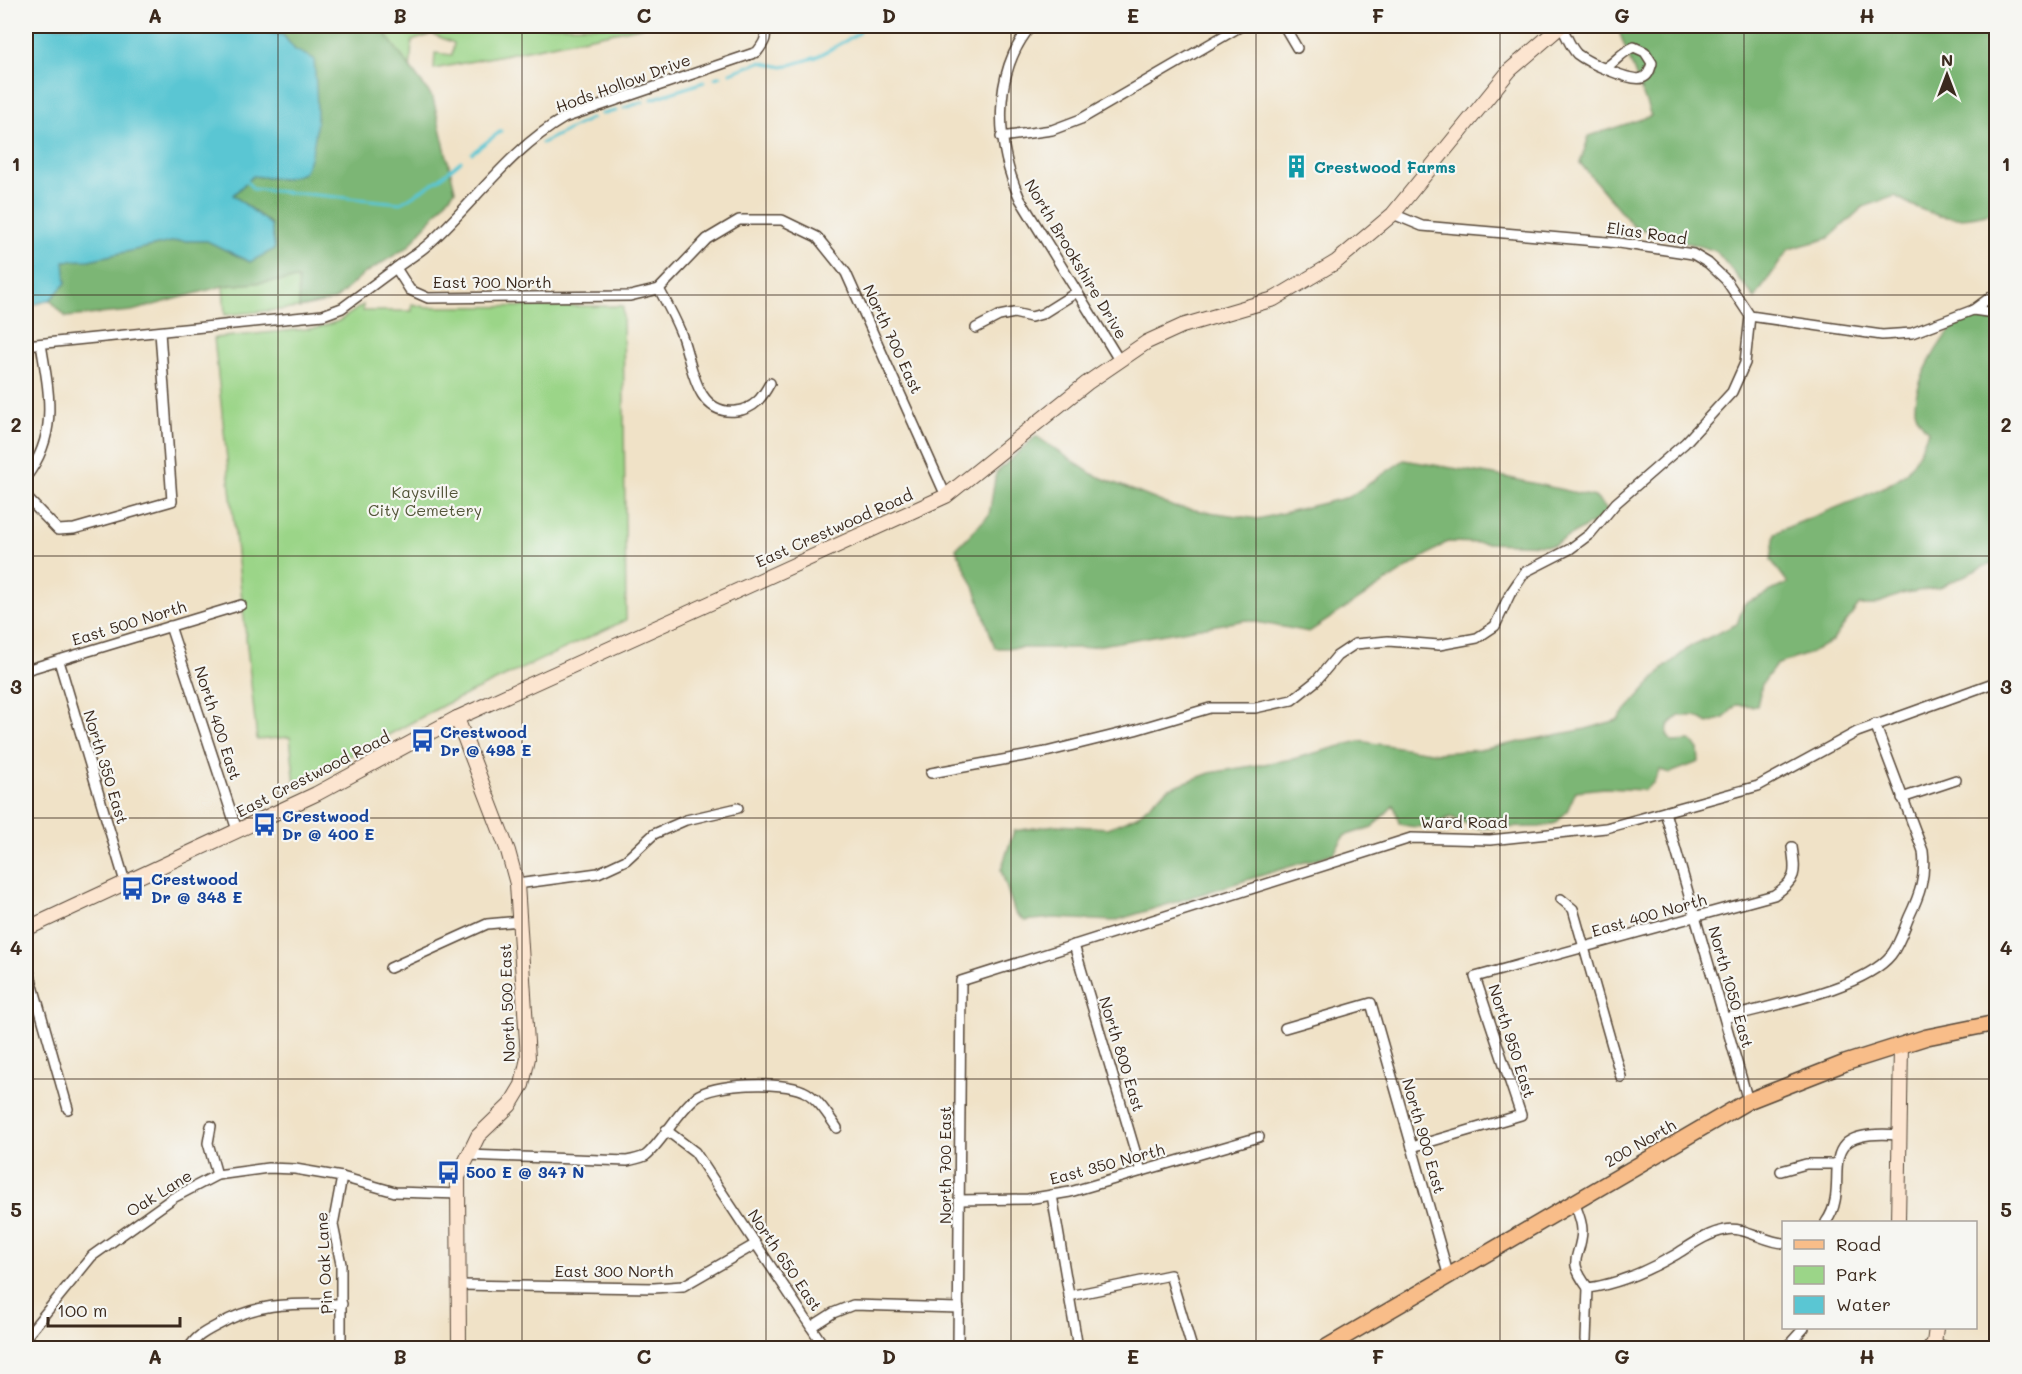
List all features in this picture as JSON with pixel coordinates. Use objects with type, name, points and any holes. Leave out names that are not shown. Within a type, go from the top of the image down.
[{"type":"main road","name":"200 North","points":[[1325,1348],[1748,1101],[1813,1074],[1901,1046],[1936,1035],[1996,1023]]},
{"type":"street","name":"Hods Hollow Drive","points":[[396,268],[432,241],[495,174],[541,131],[564,118],[757,51],[765,41],[766,31],[762,26]]},
{"type":"street","points":[[1001,137],[1052,130],[1081,119],[1241,26]]},
{"type":"street","points":[[1284,26],[1297,48]]},
{"type":"street","points":[[1561,26],[1576,52],[1605,68],[1630,78],[1642,79],[1649,74],[1652,63],[1645,52],[1634,47],[1621,52],[1615,62],[1605,68]]},
{"type":"street","name":"East Crestwood Road","points":[[26,929],[316,794],[457,718],[946,496],[1119,360],[1182,326],[1274,299],[1336,262],[1393,214],[1496,87],[1561,26]]},
{"type":"street","name":"North Brookshire Drive","points":[[1028,29],[1010,66],[1001,99],[1001,137],[1008,173],[1020,199],[1119,360]]},
{"type":"street","name":"Elias Road","points":[[1393,214],[1422,226],[1619,243],[1693,254],[1708,263],[1726,280],[1750,316]]},
{"type":"street","name":"North 700 East","points":[[659,289],[707,239],[739,220],[782,220],[818,237],[846,273],[946,496]]},
{"type":"street","points":[[26,345],[323,315],[342,308],[396,268]]},
{"type":"street","name":"East 700 North","points":[[396,268],[410,290],[428,298],[630,296],[659,289]]},
{"type":"street","points":[[659,289],[681,333],[695,383],[704,397],[715,407],[732,412],[748,410],[762,399],[770,383]]},
{"type":"street","points":[[976,328],[999,316],[1014,313],[1031,317],[1042,314],[1077,292]]},
{"type":"street","points":[[931,773],[1046,752],[1135,730],[1210,708],[1255,708],[1292,700],[1316,681],[1337,656],[1355,644],[1388,640],[1439,645],[1477,638],[1495,626],[1510,594],[1525,572],[1570,549],[1590,534],[1616,503],[1685,443],[1732,392],[1745,363],[1750,316],[1882,335],[1912,333],[1973,310],[1996,293]]},
{"type":"street","points":[[1973,310],[1987,312],[1996,309]]},
{"type":"street","points":[[26,497],[58,531],[74,530],[172,501],[160,332]]},
{"type":"street","points":[[26,477],[38,461],[50,425],[41,344]]},
{"type":"street","name":"East 500 North","points":[[26,670],[241,605]]},
{"type":"street","name":"North 400 East","points":[[170,626],[237,830]]},
{"type":"street","name":"North 350 East","points":[[59,661],[124,882]]},
{"type":"street","name":"Ward Road","points":[[961,981],[1411,838],[1490,840],[1606,828],[1758,786],[1875,724],[1996,682]]},
{"type":"street","name":"North 500 East","points":[[457,718],[508,851],[517,884],[528,1058],[522,1085],[510,1105],[478,1136],[466,1155],[458,1177],[459,1348]]},
{"type":"street","points":[[1725,1018],[1854,982],[1878,969],[1892,954],[1921,894],[1925,872],[1923,851],[1875,724]]},
{"type":"street","points":[[1902,798],[1956,780]]},
{"type":"street","points":[[517,884],[598,873],[626,860],[654,834],[686,819],[738,808]]},
{"type":"street","name":"North 1050 East","points":[[1665,812],[1748,1101]]},
{"type":"street","name":"East 400 North","points":[[1475,977],[1774,895],[1790,884],[1795,869],[1792,847]]},
{"type":"street","points":[[1561,899],[1573,909],[1621,1077]]},
{"type":"street","points":[[390,968],[487,924],[520,921]]},
{"type":"street","name":"North 800 East","points":[[1074,945],[1141,1171]]},
{"type":"street","points":[[26,961],[68,1108]]},
{"type":"street","name":"North 950 East","points":[[1412,1147],[1521,1115],[1475,977]]},
{"type":"street","name":"North 700 East","points":[[958,1348],[961,981]]},
{"type":"street","name":"North 900 East","points":[[1285,1028],[1371,1004],[1449,1277]]},
{"type":"street","points":[[1898,1221],[1901,1046]]},
{"type":"street","points":[[466,1155],[627,1161],[645,1155],[697,1096],[714,1087],[783,1086],[804,1091],[821,1106],[837,1128]]},
{"type":"street","points":[[211,1126],[208,1143],[217,1175]]},
{"type":"street","name":"North 650 East","points":[[666,1130],[695,1152],[811,1327],[833,1313],[853,1305],[959,1308]]},
{"type":"street","points":[[1826,1221],[1835,1204],[1835,1164],[1848,1143],[1861,1136],[1899,1135]]},
{"type":"street","name":"East 350 North","points":[[959,1200],[1028,1199],[1052,1195],[1258,1137]]},
{"type":"street","points":[[1781,1171],[1806,1164],[1835,1164]]},
{"type":"street","name":"Oak Lane","points":[[26,1337],[92,1256],[173,1198],[217,1175],[268,1168],[296,1169],[342,1177],[395,1192],[459,1194]]},
{"type":"street","name":"Pin Oak Lane","points":[[341,1348],[341,1264],[333,1225],[342,1177]]},
{"type":"street","points":[[1052,1195],[1078,1348]]},
{"type":"street","points":[[1574,1202],[1582,1229],[1574,1262],[1579,1276],[1588,1288],[1586,1340]]},
{"type":"street","points":[[1588,1288],[1607,1286],[1660,1264],[1710,1235],[1726,1229],[1782,1242]]},
{"type":"street","name":"East 300 North","points":[[460,1285],[654,1288],[682,1286],[756,1244]]},
{"type":"street","points":[[1070,1296],[1170,1275],[1192,1348]]},
{"type":"street","points":[[189,1348],[195,1338],[240,1313],[260,1307],[342,1304]]},
{"type":"street","points":[[811,1327],[825,1348]]},
{"type":"street","points":[[1786,1348],[1803,1329]]},
{"type":"street","points":[[1936,1329],[1932,1346],[1950,1348]]},
{"type":"green space","points":[[229,26],[394,26],[386,35],[433,98],[455,190],[408,247],[362,275],[335,300],[299,308],[298,279],[223,286],[132,311],[66,317],[50,300],[66,283],[63,261],[89,260],[176,241],[208,241],[250,262],[271,224],[233,195],[253,176],[283,179],[295,50],[283,35]]},
{"type":"green space","points":[[379,26],[386,34],[394,26],[645,26],[434,69],[435,53],[452,55],[454,43],[432,34],[412,41],[410,74]]},
{"type":"green space","points":[[1617,26],[1908,26],[1909,29],[1977,30],[1996,27],[1996,211],[1968,218],[1944,217],[1920,209],[1895,196],[1863,207],[1829,238],[1789,249],[1755,298],[1716,251],[1634,227],[1580,163],[1589,136],[1651,116]]},
{"type":"green space","points":[[299,279],[299,308],[225,315],[223,286]]},
{"type":"green space","name":"Kaysville City Cemetery","points":[[412,304],[425,307],[623,306],[626,620],[446,704],[295,785],[290,737],[257,740],[214,338],[317,328],[339,321],[363,305],[363,311],[412,311]]},
{"type":"green space","points":[[1996,312],[1996,561],[1940,587],[1901,594],[1874,605],[1859,605],[1832,641],[1811,653],[1776,665],[1762,684],[1757,706],[1736,705],[1724,718],[1708,723],[1696,716],[1679,716],[1668,726],[1667,735],[1672,742],[1691,741],[1698,749],[1699,762],[1670,773],[1660,770],[1653,783],[1644,790],[1604,788],[1576,791],[1567,811],[1556,823],[1540,827],[1476,828],[1451,817],[1431,825],[1412,827],[1399,823],[1394,805],[1372,827],[1344,836],[1334,853],[1114,921],[1053,918],[1025,921],[1015,913],[1001,870],[1014,831],[1056,825],[1108,828],[1137,816],[1167,789],[1210,773],[1293,759],[1359,741],[1437,753],[1479,750],[1586,729],[1617,720],[1663,669],[1691,646],[1737,624],[1744,604],[1788,583],[1771,560],[1775,533],[1865,496],[1906,472],[1922,447],[1928,431],[1921,423],[1915,407],[1919,386],[1929,362],[1950,331],[1961,321]]},
{"type":"green space","points":[[1036,436],[1092,474],[1174,507],[1258,519],[1349,497],[1404,460],[1500,476],[1595,497],[1610,513],[1554,545],[1447,542],[1309,632],[1246,620],[1084,648],[995,648],[975,589],[956,549],[989,515],[996,473]]},
{"type":"water","points":[[26,26],[229,26],[283,35],[295,50],[314,59],[316,132],[310,160],[304,173],[283,179],[253,176],[233,195],[271,225],[275,249],[250,262],[207,241],[176,241],[89,260],[64,261],[66,283],[50,300],[26,307]]},
{"type":"waterway","points":[[730,73],[760,62],[783,67],[817,57],[859,33],[860,26]]},
{"type":"waterway","points":[[715,78],[721,76]]},
{"type":"waterway","points":[[652,99],[704,82]]},
{"type":"waterway","points":[[624,108],[643,102]]},
{"type":"waterway","points":[[601,114],[616,111]]},
{"type":"waterway","points":[[542,143],[592,118]]},
{"type":"waterway","points":[[472,153],[501,131]]},
{"type":"waterway","points":[[245,179],[253,189],[401,203],[438,180],[461,161]]},
{"type":"place","name":"Crestwood Farms","points":[[1296,167]]},
{"type":"place","name":"Crestwood Dr @ 498 E","points":[[422,741]]},
{"type":"place","name":"Crestwood Dr @ 400 E","points":[[264,825]]},
{"type":"place","name":"Crestwood Dr @ 348 E","points":[[133,888]]},
{"type":"place","name":"500 E @ 347 N","points":[[448,1172]]}]
